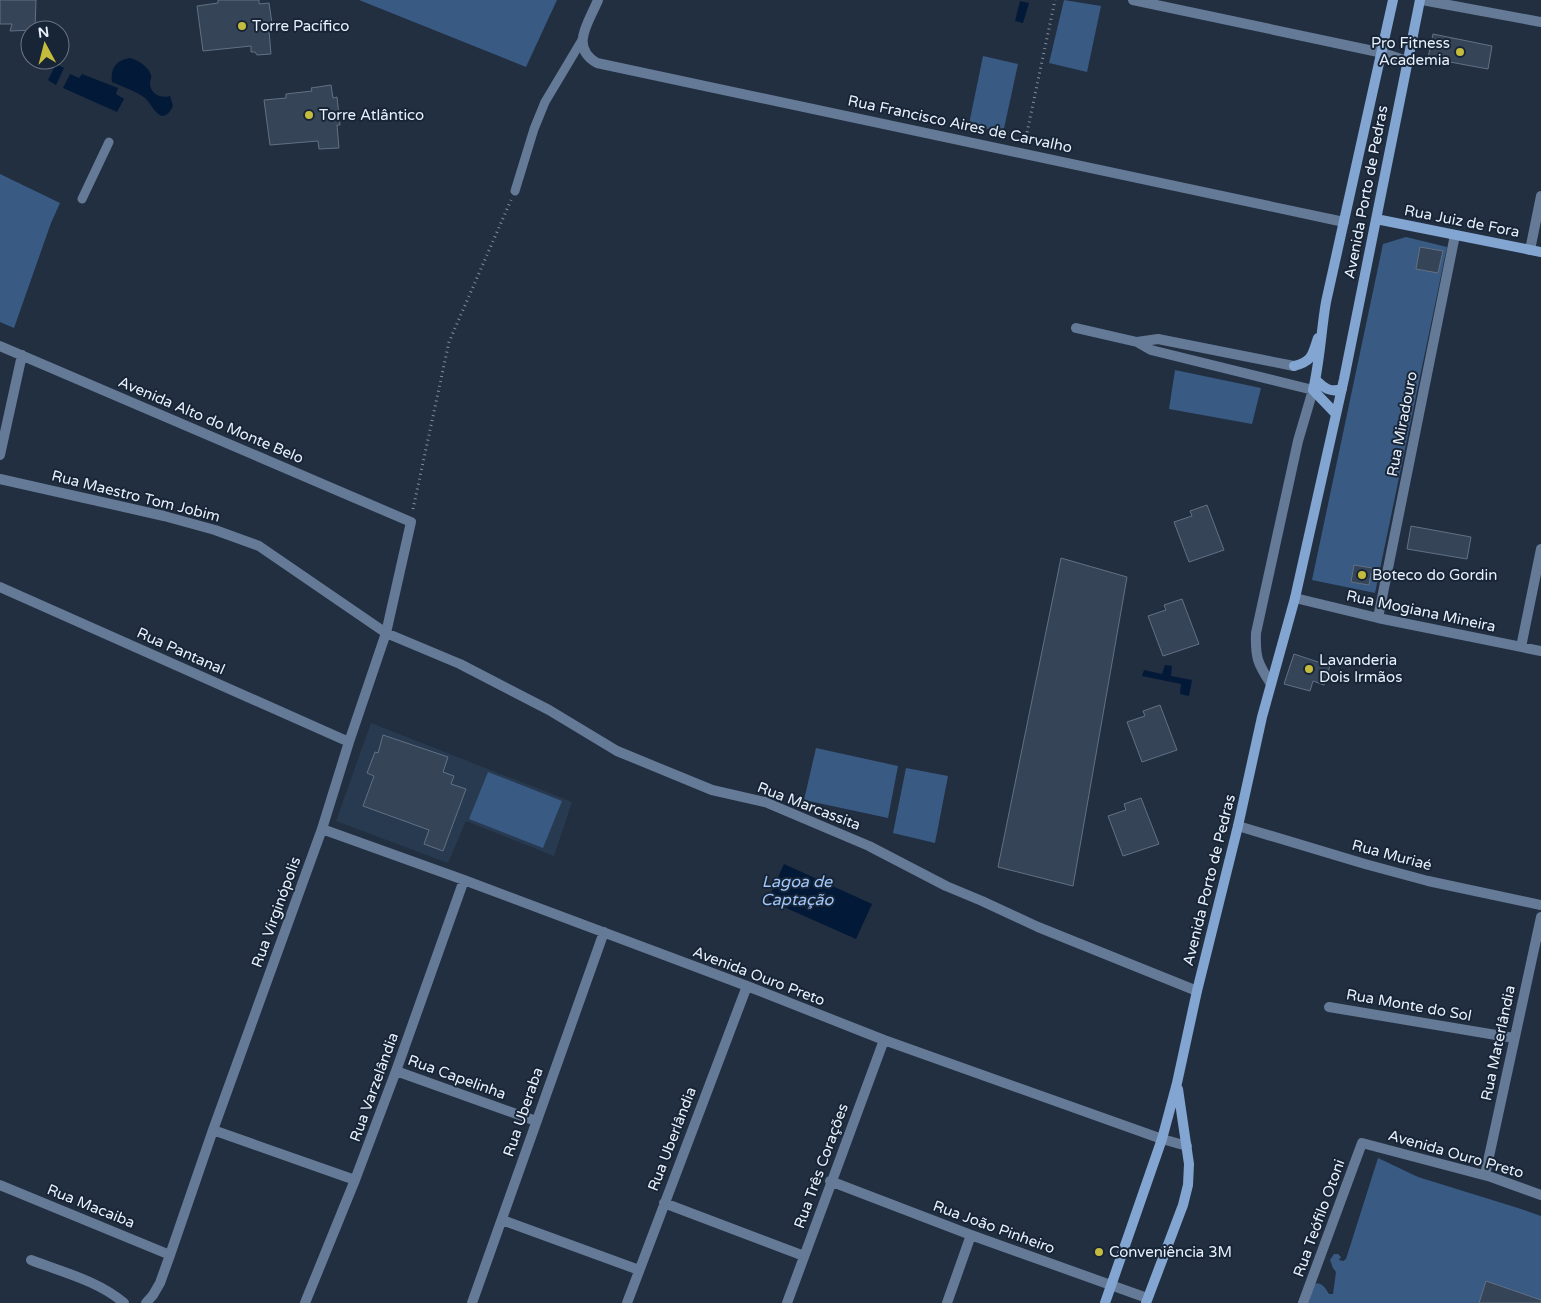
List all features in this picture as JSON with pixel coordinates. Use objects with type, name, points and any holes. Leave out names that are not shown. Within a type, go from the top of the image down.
[{"type":"main road","name":"Avenida Porto de Pedras","points":[[1314,385],[1321,351],[1321,330],[1326,302],[1394,0]]},
{"type":"main road","name":"Avenida Porto de Pedras","points":[[1105,1303],[1162,1139],[1177,1083],[1197,991],[1271,684],[1295,598],[1342,389],[1407,61],[1421,0]]},
{"type":"main road","name":"Rua Juiz de Fora","points":[[1376,219],[1536,251]]},
{"type":"main road","points":[[1294,366],[1306,363],[1311,357],[1321,330]]},
{"type":"main road","points":[[1314,385],[1326,390],[1335,391],[1342,389]]},
{"type":"main road","points":[[1314,385],[1336,414]]},
{"type":"main road","name":"Avenida Porto de Pedras","points":[[1146,1301],[1183,1204],[1188,1185],[1189,1164],[1177,1083]]},
{"type":"street","points":[[582,40],[598,0]]},
{"type":"street","points":[[1132,0],[1383,53],[1407,61]]},
{"type":"street","points":[[1421,0],[1541,22]]},
{"type":"street","name":"Rua Francisco Aires de Carvalho","points":[[582,40],[582,48],[585,53],[597,62],[1344,222]]},
{"type":"street","points":[[1536,251],[1541,196]]},
{"type":"street","name":"Rua Miradouro","points":[[1378,618],[1455,235]]},
{"type":"street","points":[[1076,328],[1137,342],[1152,350],[1314,385]]},
{"type":"street","points":[[1137,342],[1158,339],[1294,366]]},
{"type":"street","name":"Avenida Alto do Monte Belo","points":[[0,346],[410,522]]},
{"type":"street","points":[[0,455],[22,355]]},
{"type":"street","name":"Avenida Porto de Pedras","points":[[1271,684],[1258,663],[1255,648],[1256,633],[1298,441],[1314,385]]},
{"type":"street","name":"Rua Maestro Tom Jobim","points":[[0,479],[164,516],[215,530],[260,546],[386,633]]},
{"type":"street","name":"Rua Virginópolis","points":[[146,1303],[160,1283],[213,1130],[322,829],[386,633],[410,522]]},
{"type":"street","points":[[1521,647],[1541,549]]},
{"type":"street","name":"Rua Pantanal","points":[[0,587],[349,742]]},
{"type":"street","name":"Rua Mogiana Mineira","points":[[1295,598],[1378,618],[1541,651]]},
{"type":"street","name":"Rua Marcassita","points":[[386,633],[460,664],[541,706],[617,751],[712,790],[765,802],[860,842],[946,886],[1038,928],[1197,991]]},
{"type":"street","name":"Rua Muriaé","points":[[1238,826],[1428,881],[1541,905]]},
{"type":"street","name":"Avenida Ouro Preto","points":[[322,829],[604,932],[884,1040],[1162,1139],[1187,1146]]},
{"type":"street","name":"Rua Varzelândia","points":[[305,1303],[355,1180],[396,1071],[464,880]]},
{"type":"street","name":"Rua Materlândia","points":[[1485,1175],[1541,917]]},
{"type":"street","name":"Rua Uberaba","points":[[472,1303],[604,932]]},
{"type":"street","name":"Rua Uberlândia","points":[[627,1303],[747,986]]},
{"type":"street","name":"Rua Monte do Sol","points":[[1329,1007],[1514,1038]]},
{"type":"street","name":"Rua Três Corações","points":[[787,1303],[830,1181],[884,1040]]},
{"type":"street","name":"Rua Capelinha","points":[[396,1071],[536,1121]]},
{"type":"street","points":[[213,1130],[355,1180]]},
{"type":"street","name":"Avenida Ouro Preto","points":[[1362,1143],[1485,1175],[1541,1195]]},
{"type":"street","name":"Rua Teófilo Otoni","points":[[1303,1303],[1362,1143]]},
{"type":"street","name":"Rua João Pinheiro","points":[[830,1181],[971,1235],[1112,1285],[1146,1301]]},
{"type":"street","name":"Rua Macaiba","points":[[0,1185],[170,1255]]},
{"type":"street","points":[[664,1203],[804,1256]]},
{"type":"street","points":[[502,1220],[639,1270]]},
{"type":"street","points":[[947,1303],[971,1235]]},
{"type":"street","points":[[31,1260],[105,1290],[124,1303]]},
{"type":"lane","points":[[515,191],[534,129],[546,102],[582,40]]},
{"type":"lane","points":[[82,199],[109,142]]},
{"type":"path","points":[[1022,153],[1055,0]]},
{"type":"path","points":[[410,522],[449,342],[515,191]]},
{"type":"shaded area","points":[[359,0],[557,0],[526,67]]},
{"type":"shaded area","points":[[1064,0],[1101,6],[1087,72],[1049,63]]},
{"type":"shaded area","points":[[983,56],[1018,64],[1003,133],[969,124]]},
{"type":"shaded area","points":[[0,174],[60,203],[51,223],[14,328],[0,322]]},
{"type":"shaded area","points":[[1406,237],[1447,247],[1375,593],[1312,580],[1383,244]]},
{"type":"shaded area","points":[[1175,370],[1261,388],[1252,424],[1169,409]]},
{"type":"shaded area","points":[[371,723],[572,802],[554,856],[466,821],[448,863],[336,821]]},
{"type":"shaded area","points":[[816,748],[898,766],[888,818],[804,800]]},
{"type":"shaded area","points":[[906,768],[948,776],[935,843],[893,833]]},
{"type":"shaded area","points":[[488,772],[562,801],[543,848],[469,819]]},
{"type":"shaded area","points":[[1378,1158],[1418,1177],[1541,1216],[1541,1303],[1304,1303],[1313,1284],[1316,1283],[1321,1284],[1329,1294],[1333,1294],[1336,1272],[1330,1260],[1334,1254],[1338,1254],[1341,1257],[1339,1260],[1343,1261],[1346,1259]]},
{"type":"water","points":[[1020,1],[1029,3],[1023,23],[1015,21]]},
{"type":"water","points":[[130,58],[148,69],[151,76],[150,87],[154,93],[160,96],[170,96],[173,106],[165,116],[157,113],[148,101],[134,91],[112,82],[112,73],[115,66],[121,61]]},
{"type":"water","points":[[53,70],[63,70],[56,85],[48,80]]},
{"type":"water","points":[[70,74],[79,78],[82,74],[118,88],[116,94],[124,99],[117,112],[63,88]]},
{"type":"water","points":[[1165,665],[1172,666],[1171,676],[1192,680],[1189,696],[1180,694],[1181,684],[1142,676],[1144,670],[1162,674]]},
{"type":"water","name":"Lagoa de Captação","points":[[784,864],[872,904],[856,939],[768,900]]},
{"type":"building","points":[[0,0],[36,0],[35,20],[20,20],[20,31],[10,31],[12,24],[0,24]]},
{"type":"building","name":"Torre Pacífico","points":[[218,0],[259,0],[259,4],[269,3],[273,30],[269,31],[271,54],[257,55],[255,52],[251,52],[251,46],[203,51],[197,6],[218,3]]},
{"type":"building","name":"Pro Fitness Academia","points":[[1433,34],[1492,46],[1488,69],[1428,58]]},
{"type":"building","name":"Torre Atlântico","points":[[331,85],[333,98],[337,97],[340,125],[337,125],[339,148],[319,149],[318,141],[270,145],[264,100],[286,98],[286,94],[312,91],[311,88]]},
{"type":"building","points":[[1420,247],[1443,251],[1438,273],[1416,269]]},
{"type":"building","points":[[1207,505],[1224,550],[1189,562],[1174,522],[1192,516],[1190,511]]},
{"type":"building","points":[[1411,526],[1471,537],[1467,559],[1407,549]]},
{"type":"building","points":[[1061,558],[1127,577],[1073,886],[998,867]]},
{"type":"building","name":"Boteco do Gordin","points":[[1354,565],[1372,568],[1369,585],[1351,582]]},
{"type":"building","points":[[1182,599],[1199,644],[1163,656],[1148,616],[1166,610],[1164,605]]},
{"type":"building","name":"Lavanderia Dois Irmãos","points":[[1294,654],[1330,666],[1324,685],[1313,681],[1310,691],[1284,684]]},
{"type":"building","points":[[1160,705],[1177,750],[1142,762],[1127,722],[1145,716],[1143,711]]},
{"type":"building","points":[[383,735],[448,757],[443,772],[454,776],[451,784],[466,789],[443,851],[424,844],[429,830],[363,806],[374,776],[367,773],[375,752],[378,753]]},
{"type":"building","points":[[1141,798],[1159,844],[1123,856],[1108,816],[1126,810],[1124,804]]},
{"type":"building","points":[[1486,1281],[1541,1300],[1541,1303],[1479,1303]]},
{"type":"place","name":"Torre Pacífico","points":[[242,26]]},
{"type":"place","name":"Pro Fitness Academia","points":[[1460,52]]},
{"type":"place","name":"Torre Atlântico","points":[[309,115]]},
{"type":"place","name":"Boteco do Gordin","points":[[1362,575]]},
{"type":"place","name":"Lavanderia Dois Irmãos","points":[[1309,669]]},
{"type":"place","name":"Conveniência 3M","points":[[1099,1252]]}]
